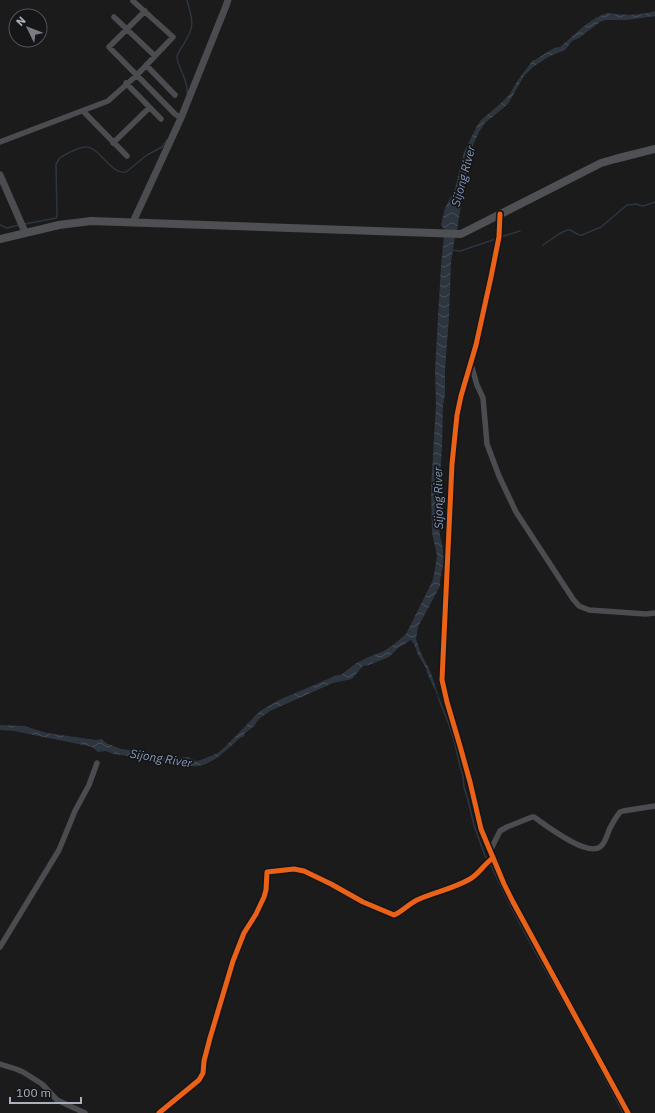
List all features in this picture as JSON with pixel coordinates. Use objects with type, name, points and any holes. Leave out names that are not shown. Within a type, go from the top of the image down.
[{"type":"main road","points":[[0,239],[25,232],[81,222],[133,222],[458,234],[601,163],[655,149]]},
{"type":"street","points":[[133,222],[181,118],[228,0]]},
{"type":"street","points":[[0,142],[108,101],[173,37],[133,1]]},
{"type":"street","points":[[145,11],[109,47],[175,114],[181,118]]},
{"type":"street","points":[[114,17],[155,56]]},
{"type":"street","points":[[146,65],[175,95]]},
{"type":"street","points":[[126,84],[161,119]]},
{"type":"street","points":[[114,143],[149,108]]},
{"type":"street","points":[[82,110],[126,156]]},
{"type":"street","points":[[0,175],[25,232]]},
{"type":"street","points":[[500,214],[499,238],[471,363],[459,405],[453,448],[442,680],[486,843],[513,902],[628,1113]]},
{"type":"street","points":[[471,363],[477,385],[483,398],[487,444],[499,476],[516,512],[569,594],[579,606],[589,610],[646,614],[655,613]]},
{"type":"street","points":[[0,947],[59,850],[75,811],[90,785],[97,763]]},
{"type":"street","points":[[490,851],[500,832],[507,827],[532,817],[578,846],[599,849],[604,843],[610,827],[620,812],[655,806]]},
{"type":"street","points":[[159,1113],[199,1080],[203,1073],[204,1061],[210,1038],[233,961],[244,933],[256,914],[264,897],[267,872],[294,869],[304,871],[386,913],[396,915],[416,900],[472,878],[493,858]]},
{"type":"street","points":[[0,1064],[23,1072],[42,1084],[57,1100],[85,1113]]},
{"type":"water","name":"Sijong River","points":[[655,11],[655,16],[627,20],[605,20],[600,22],[579,38],[572,41],[565,50],[548,57],[533,67],[524,76],[508,104],[485,123],[479,132],[468,161],[457,230],[445,230],[441,225],[445,208],[455,189],[464,152],[477,126],[481,120],[509,95],[533,60],[554,48],[560,47],[588,23],[607,13],[631,15]]},
{"type":"water","name":"Sijong River","points":[[444,235],[455,236],[451,263],[438,513],[444,561],[440,586],[418,627],[416,639],[431,673],[439,698],[426,668],[411,640],[398,648],[389,657],[363,666],[352,679],[333,683],[270,711],[259,719],[242,738],[241,737],[210,762],[199,766],[186,766],[180,763],[175,765],[170,762],[114,754],[105,751],[98,752],[92,747],[88,746],[14,731],[0,730],[0,725],[24,726],[47,733],[96,740],[102,739],[106,743],[121,749],[176,759],[188,757],[196,761],[201,760],[218,753],[260,711],[279,700],[342,674],[355,664],[384,651],[406,634],[432,582],[437,556],[432,532],[431,488],[436,405],[435,370]]},
{"type":"waterway","points":[[187,0],[192,25],[177,57],[185,80],[187,93]]},
{"type":"waterway","points":[[25,224],[56,218],[56,164],[61,157],[77,149],[84,147],[92,148],[115,170],[126,172],[147,155],[162,147],[167,140]]},
{"type":"waterway","points":[[543,245],[567,230],[582,235],[601,227],[627,205],[636,204],[643,206],[655,202]]},
{"type":"waterway","points":[[0,225],[7,228],[19,225]]},
{"type":"waterway","points":[[501,237],[520,231]]},
{"type":"waterway","points":[[452,250],[460,251],[496,239]]},
{"type":"waterway","points":[[438,697],[454,740],[474,825],[485,856],[488,860]]},
{"type":"waterway","points":[[490,863],[519,922],[623,1113]]},
{"type":"cycle path","points":[[500,214],[499,237],[491,277],[476,345],[457,415],[452,464],[442,680],[470,782],[481,829],[504,884],[628,1113]]},
{"type":"cycle path","points":[[159,1113],[199,1080],[203,1073],[204,1061],[210,1038],[233,961],[244,933],[256,914],[264,897],[267,872],[294,869],[304,871],[363,902],[394,915],[417,900],[470,879],[493,858]]}]
